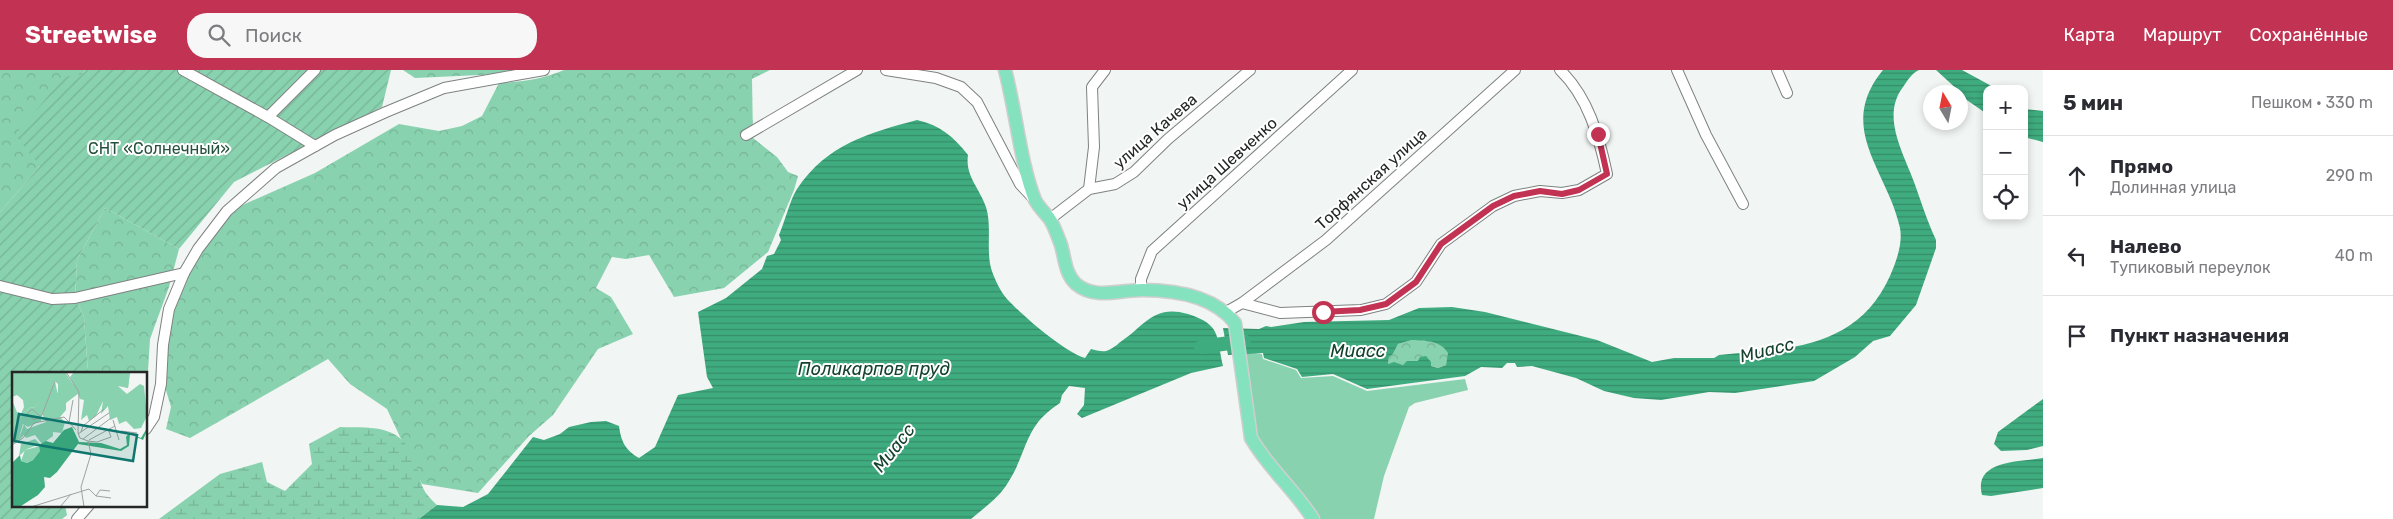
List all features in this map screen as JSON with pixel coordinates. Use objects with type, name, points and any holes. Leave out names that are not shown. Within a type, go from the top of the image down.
[{"type":"main road","points":[[1005,70],[1035,201],[1050,220],[1074,282],[1098,294],[1141,290],[1191,297],[1214,304],[1226,312],[1235,323],[1251,438],[1258,450],[1305,506],[1313,519]]},
{"type":"street","points":[[183,70],[268,117],[315,146]]},
{"type":"street","points":[[268,117],[315,70]]},
{"type":"street","points":[[148,426],[154,417],[161,384],[163,345],[169,309],[184,274],[198,249],[226,211],[276,168],[315,146],[386,112],[444,88],[544,70]]},
{"type":"street","points":[[746,135],[857,70]]},
{"type":"street","points":[[886,70],[936,78],[962,87],[977,102],[1020,184],[1035,201]]},
{"type":"street","points":[[1088,189],[1094,147],[1092,87],[1105,70]]},
{"type":"street","name":"улица Качева","points":[[1050,220],[1088,189],[1115,184],[1134,172],[1168,140],[1250,70]]},
{"type":"street","name":"улица Шевченко","points":[[1141,290],[1141,279],[1152,251],[1352,70]]},
{"type":"street","name":"Торфянская улица","points":[[1226,312],[1242,303],[1326,240],[1514,70]]},
{"type":"street","points":[[1242,303],[1280,313],[1360,310],[1386,304],[1416,282],[1441,244],[1493,206],[1523,194],[1540,191],[1562,194],[1579,190],[1607,174],[1598,134],[1574,84],[1560,70]]},
{"type":"street","points":[[1677,70],[1706,135],[1743,204]]},
{"type":"street","points":[[1777,70],[1787,93]]},
{"type":"street","points":[[0,286],[52,299],[75,298],[184,274]]},
{"type":"street","points":[[78,519],[89,506]]},
{"type":"green space","points":[[0,70],[86,70],[82,74],[40,166],[0,212]]},
{"type":"green space","name":"СНТ «Солнечный»","points":[[86,70],[391,70],[382,107],[234,182],[179,249],[105,208],[77,260],[75,298],[84,317],[88,372],[12,372],[12,506],[65,506],[67,515],[62,519],[0,519],[0,212],[40,166],[15,135],[64,77],[82,74]]},
{"type":"green space","points":[[403,70],[514,70],[501,74],[415,78]]},
{"type":"green space","points":[[564,70],[770,70],[752,79],[753,138],[777,157],[788,172],[798,176],[768,252],[724,288],[674,297],[649,255],[626,259],[612,257],[596,288],[611,297],[633,334],[598,349],[553,415],[529,436],[478,493],[422,484],[387,409],[350,384],[328,359],[190,438],[166,429],[171,407],[160,370],[167,324],[198,244],[229,211],[315,173],[399,124],[439,131],[462,126],[482,116],[499,83],[532,80]]},
{"type":"green space","points":[[105,208],[179,249],[169,287],[150,339],[148,372],[88,372],[84,317],[75,298],[77,260]]},
{"type":"green space","points":[[1412,340],[1427,341],[1441,345],[1449,353],[1446,365],[1438,368],[1416,362],[1403,365],[1388,364],[1389,357],[1393,354],[1398,344]]},
{"type":"green space","points":[[1245,352],[1262,354],[1263,359],[1296,370],[1301,378],[1333,376],[1367,391],[1465,379],[1468,390],[1415,403],[1409,407],[1384,476],[1374,519],[1320,519],[1256,438]]},
{"type":"green space","points":[[340,427],[387,431],[404,441],[416,464],[424,490],[437,505],[419,519],[159,519],[220,474],[262,462],[267,482],[285,491],[312,464],[309,444]]},
{"type":"water","name":"Миасс","points":[[1883,70],[1919,70],[1910,77],[1897,98],[1894,122],[1900,146],[1936,240],[1936,248],[1916,305],[1890,336],[1873,341],[1855,357],[1814,381],[1735,393],[1709,392],[1661,400],[1634,398],[1604,391],[1576,378],[1532,366],[1517,367],[1515,363],[1507,363],[1502,368],[1481,367],[1465,376],[1367,389],[1333,374],[1302,377],[1297,369],[1264,358],[1263,353],[1228,355],[1223,328],[1259,329],[1266,326],[1271,327],[1304,322],[1389,320],[1419,308],[1452,307],[1485,312],[1597,340],[1652,362],[1674,358],[1714,358],[1719,355],[1795,347],[1818,341],[1840,331],[1859,318],[1876,300],[1890,276],[1900,247],[1901,234],[1894,207],[1869,149],[1864,130],[1864,111],[1869,91]],"holes":[[[1412,340],[1437,343],[1448,353],[1446,365],[1438,368],[1431,366],[1431,362],[1426,356],[1420,357],[1418,361],[1407,361],[1403,365],[1394,362],[1388,364],[1389,357],[1393,354],[1398,344]]]},
{"type":"water","points":[[1936,70],[1962,70],[1990,85],[1983,85],[1983,111],[1968,101],[1968,85],[1952,85]]},
{"type":"water","points":[[2028,109],[2043,111],[2043,142],[2028,138]]},
{"type":"water","name":"Поликарпов пруд","points":[[917,120],[933,125],[946,133],[968,155],[971,175],[988,214],[989,253],[991,268],[996,280],[1007,299],[1044,332],[1066,348],[1085,358],[1091,349],[1104,351],[1113,348],[1150,318],[1158,314],[1176,312],[1188,314],[1199,318],[1212,327],[1218,339],[1223,366],[1191,373],[1082,418],[1077,414],[1084,405],[1085,388],[1069,386],[1062,395],[1060,403],[1048,412],[1033,429],[1005,487],[992,502],[971,519],[419,519],[437,505],[463,507],[488,494],[533,437],[544,440],[560,434],[569,427],[606,421],[619,426],[624,445],[639,458],[655,447],[678,395],[713,388],[707,377],[698,312],[726,298],[762,269],[767,256],[774,254],[781,240],[779,235],[797,189],[822,161],[850,142]]},
{"type":"water","points":[[2043,399],[2043,446],[2027,450],[2001,451],[1994,444],[1998,432]]},
{"type":"water","points":[[2043,458],[2043,488],[1991,496],[1982,495],[1981,484],[1984,475],[1991,469],[2011,462]]},
{"type":"waterway","name":"Миасс","points":[[1201,347],[1244,341]]},
{"type":"route","points":[[1323,312],[1360,310],[1386,304],[1416,282],[1441,244],[1493,206],[1514,196],[1540,191],[1562,194],[1579,190],[1607,174],[1598,134]]}]
